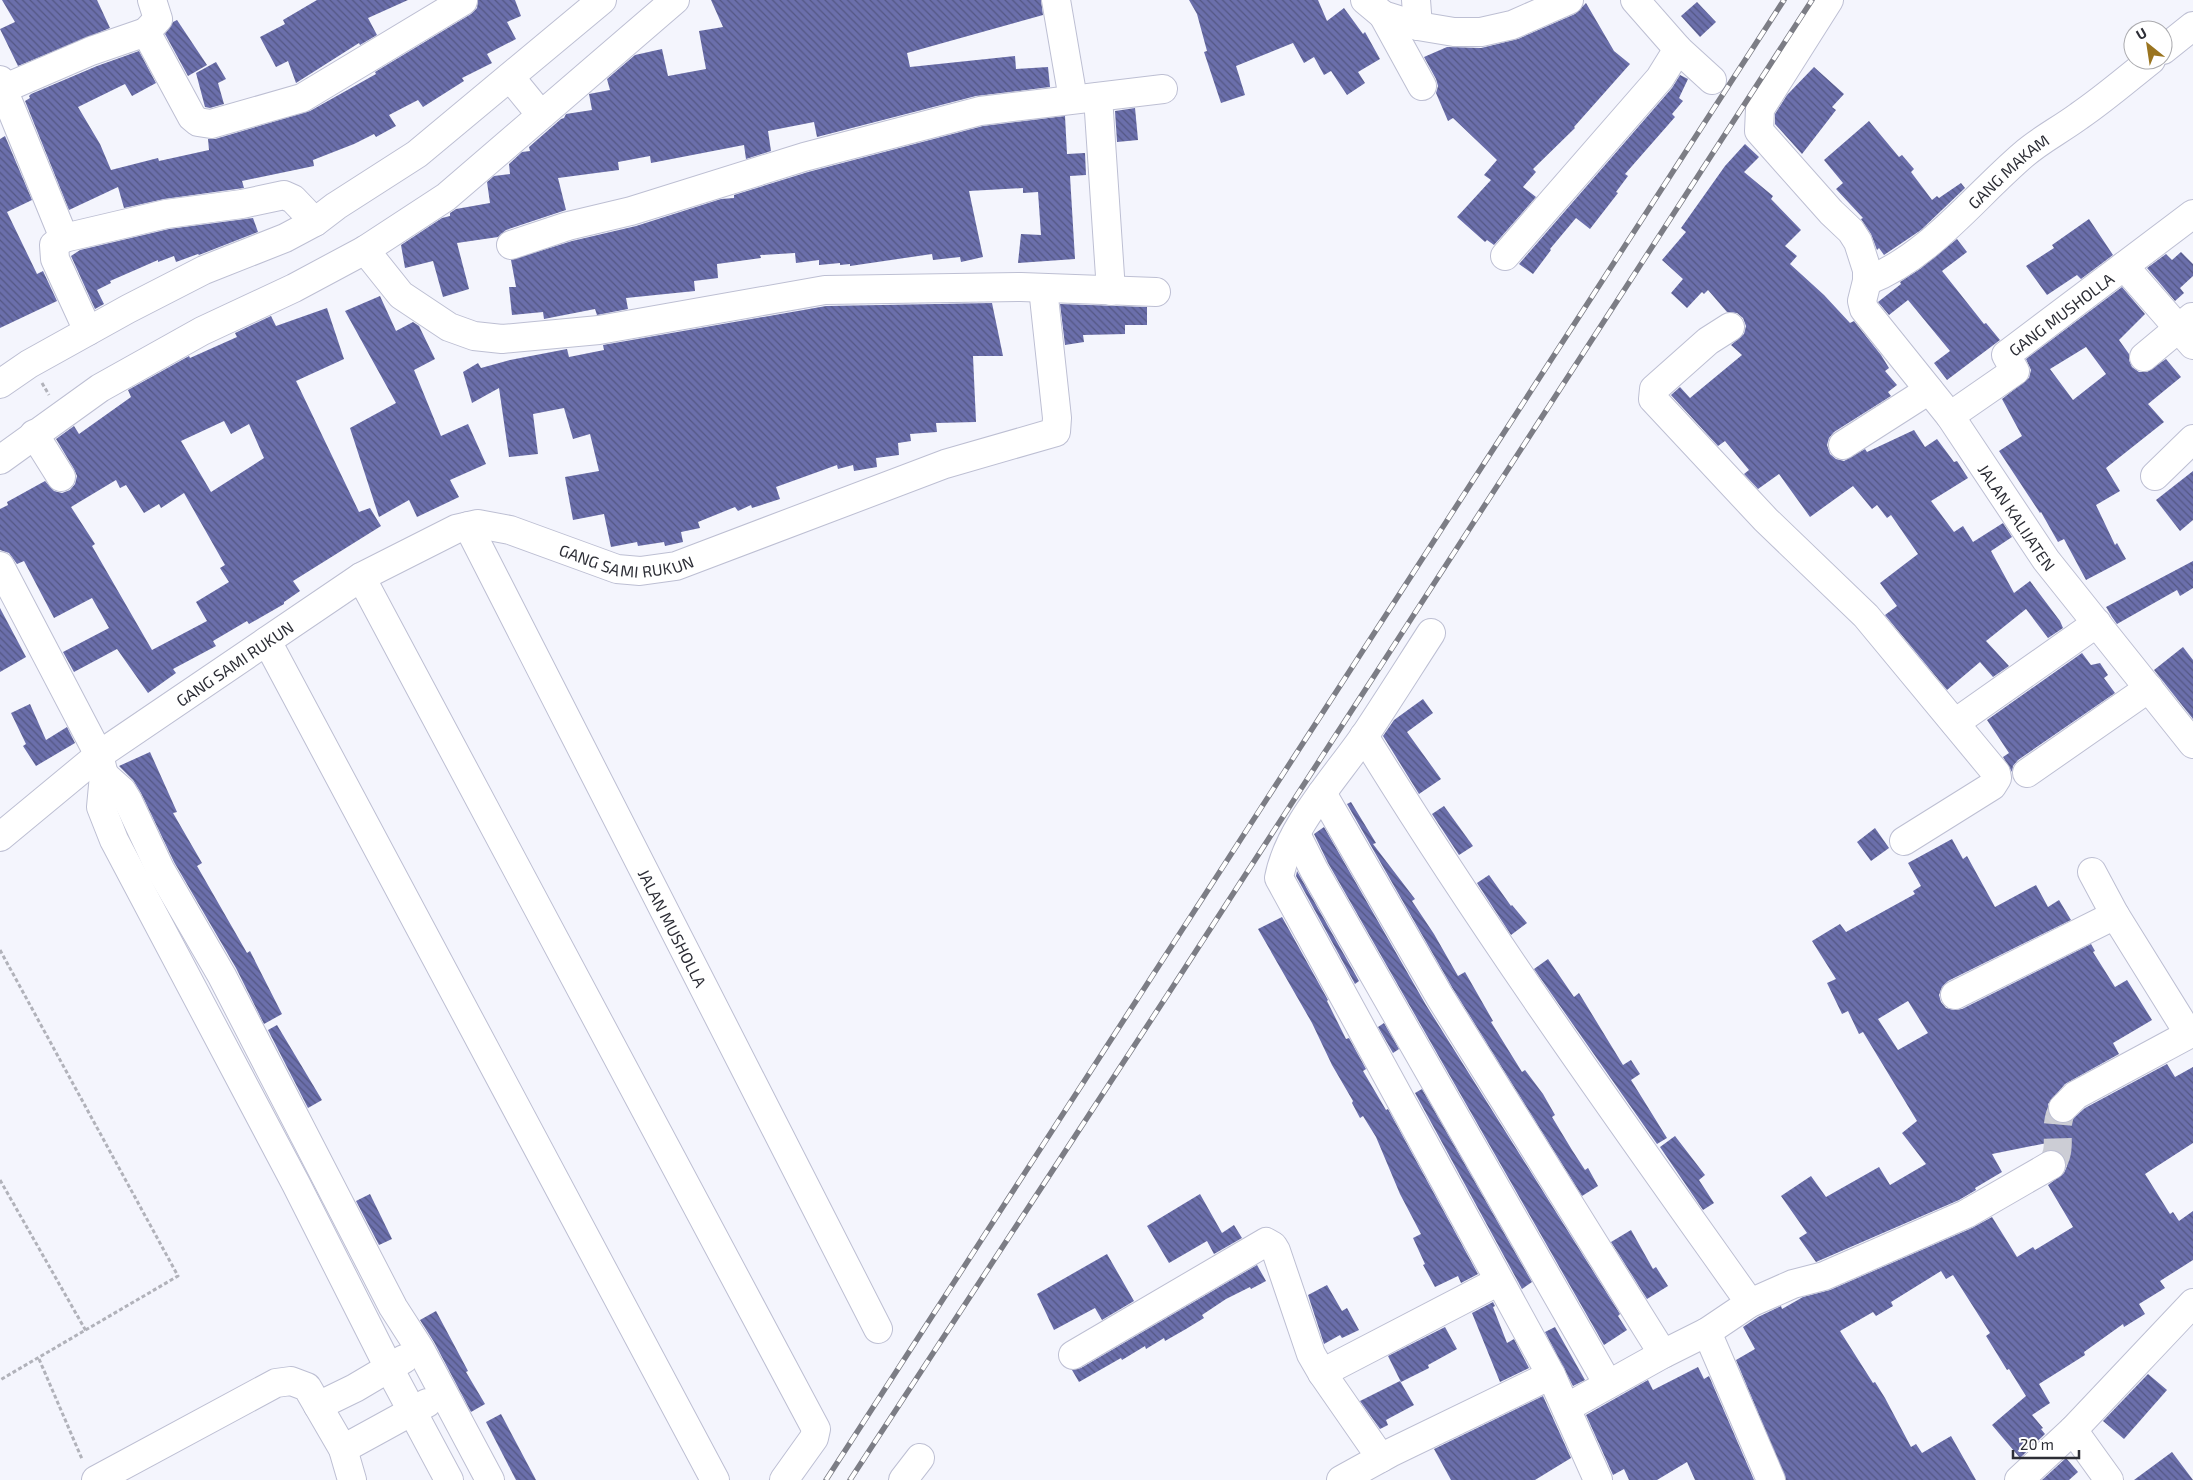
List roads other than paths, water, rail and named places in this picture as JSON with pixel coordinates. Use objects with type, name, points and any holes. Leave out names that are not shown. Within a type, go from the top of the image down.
[{"type":"street","points":[[64,238],[2,84],[146,32],[158,19],[152,0]]},
{"type":"street","points":[[0,460],[100,388],[233,316],[294,288],[365,250],[446,197],[602,0]]},
{"type":"street","points":[[0,384],[29,364],[88,331],[204,270],[285,238],[315,222],[336,206],[417,154],[525,95],[675,0]]},
{"type":"street","points":[[1056,0],[1086,98],[1111,291]]},
{"type":"street","points":[[1374,8],[1417,12],[1454,32],[1481,32],[1512,25],[1569,0]]},
{"type":"street","points":[[1635,0],[1669,63],[1712,80]]},
{"type":"street","name":"JALAN KALIJATEN","points":[[1829,0],[1760,109],[1759,131],[1831,212],[1851,231],[1862,253],[1867,270],[1867,281],[1862,301],[1864,309],[1950,416],[2046,560],[2193,744]]},
{"type":"street","points":[[146,32],[192,117],[198,122],[211,124],[302,98],[463,1]]},
{"type":"street","points":[[1374,8],[1422,86]]},
{"type":"street","points":[[2173,42],[2193,26]]},
{"type":"street","points":[[1505,256],[1669,63]]},
{"type":"street","name":"GANG MAKAM","points":[[1867,281],[1889,273],[1922,249],[2022,156],[2045,137],[2104,98],[2139,70]]},
{"type":"street","points":[[511,245],[568,226],[631,210],[804,157],[980,111],[1163,89]]},
{"type":"street","points":[[88,331],[55,259],[54,245],[64,238],[166,214],[242,204],[284,195],[293,199],[315,222]]},
{"type":"street","name":"GANG MUSHOLLA","points":[[1950,416],[2015,371],[2006,355],[2193,214]]},
{"type":"street","points":[[365,250],[401,295],[449,327],[474,336],[502,339],[599,330],[825,290],[1043,288],[1156,292]]},
{"type":"street","points":[[2124,266],[2188,329],[2144,358]]},
{"type":"street","name":"GANG SAMI RUKUN","points":[[0,837],[101,765],[267,641],[361,577],[456,529],[478,524],[510,530],[617,569],[640,571],[676,566],[945,464],[1056,432],[1057,418],[1043,288]]},
{"type":"street","points":[[1730,328],[1708,341],[1654,389],[1653,399],[1766,520],[1866,616],[1996,773],[1996,782],[1904,840]]},
{"type":"street","points":[[1843,445],[1929,390]]},
{"type":"street","points":[[34,434],[61,477]]},
{"type":"street","points":[[2155,476],[2193,439]]},
{"type":"street","name":"JALAN MUSHOLLA","points":[[468,526],[878,1329]]},
{"type":"street","points":[[0,566],[101,765],[128,801],[160,869],[222,976],[393,1307],[420,1350],[490,1480]]},
{"type":"street","points":[[361,577],[816,1429],[814,1438],[784,1480]]},
{"type":"street","points":[[1955,723],[2097,623]]},
{"type":"street","points":[[1431,633],[1364,736],[1322,793],[1296,834],[1282,862],[1279,878],[1551,1375],[1566,1408],[1588,1477]]},
{"type":"street","points":[[267,641],[715,1480]]},
{"type":"street","points":[[2027,773],[2149,688]]},
{"type":"street","points":[[1364,736],[1406,804],[1568,1047],[1750,1303]]},
{"type":"street","points":[[101,765],[101,807],[105,818],[296,1184],[389,1368],[449,1480]]},
{"type":"street","points":[[1322,793],[1440,997],[1663,1354]]},
{"type":"street","points":[[1296,834],[1319,879],[1608,1384]]},
{"type":"street","points":[[2063,1108],[2076,1095],[2191,1033],[2114,915],[2092,872]]},
{"type":"street","points":[[1955,995],[2114,915]]},
{"type":"street","points":[[196,994],[222,976]]},
{"type":"street","points":[[1566,1408],[1663,1354],[1707,1332],[1750,1303],[1793,1284],[1824,1276],[1966,1214],[2051,1165]]},
{"type":"street","points":[[296,1184],[321,1168]]},
{"type":"street","points":[[1073,1355],[1266,1242],[1276,1250],[1311,1354],[1381,1458]]},
{"type":"street","points":[[1322,1373],[1499,1281]]},
{"type":"street","points":[[2019,1480],[2073,1430],[2193,1303]]},
{"type":"street","points":[[1707,1332],[1771,1480]]},
{"type":"street","points":[[318,1406],[420,1350]]},
{"type":"street","points":[[1341,1480],[1381,1458],[1551,1375]]},
{"type":"street","points":[[90,1471],[276,1383],[291,1381],[307,1387],[343,1449],[352,1480]]},
{"type":"street","points":[[343,1449],[444,1394]]},
{"type":"street","points":[[2073,1430],[2109,1480]]},
{"type":"street","points":[[903,1480],[920,1458]]},
{"type":"tunnel","points":[[2051,1165],[2057,1151],[2058,1123],[2063,1108]]},
{"type":"railway","points":[[826,1480],[1784,0]]},
{"type":"railway","points":[[850,1480],[1172,988],[1812,0]]}]
